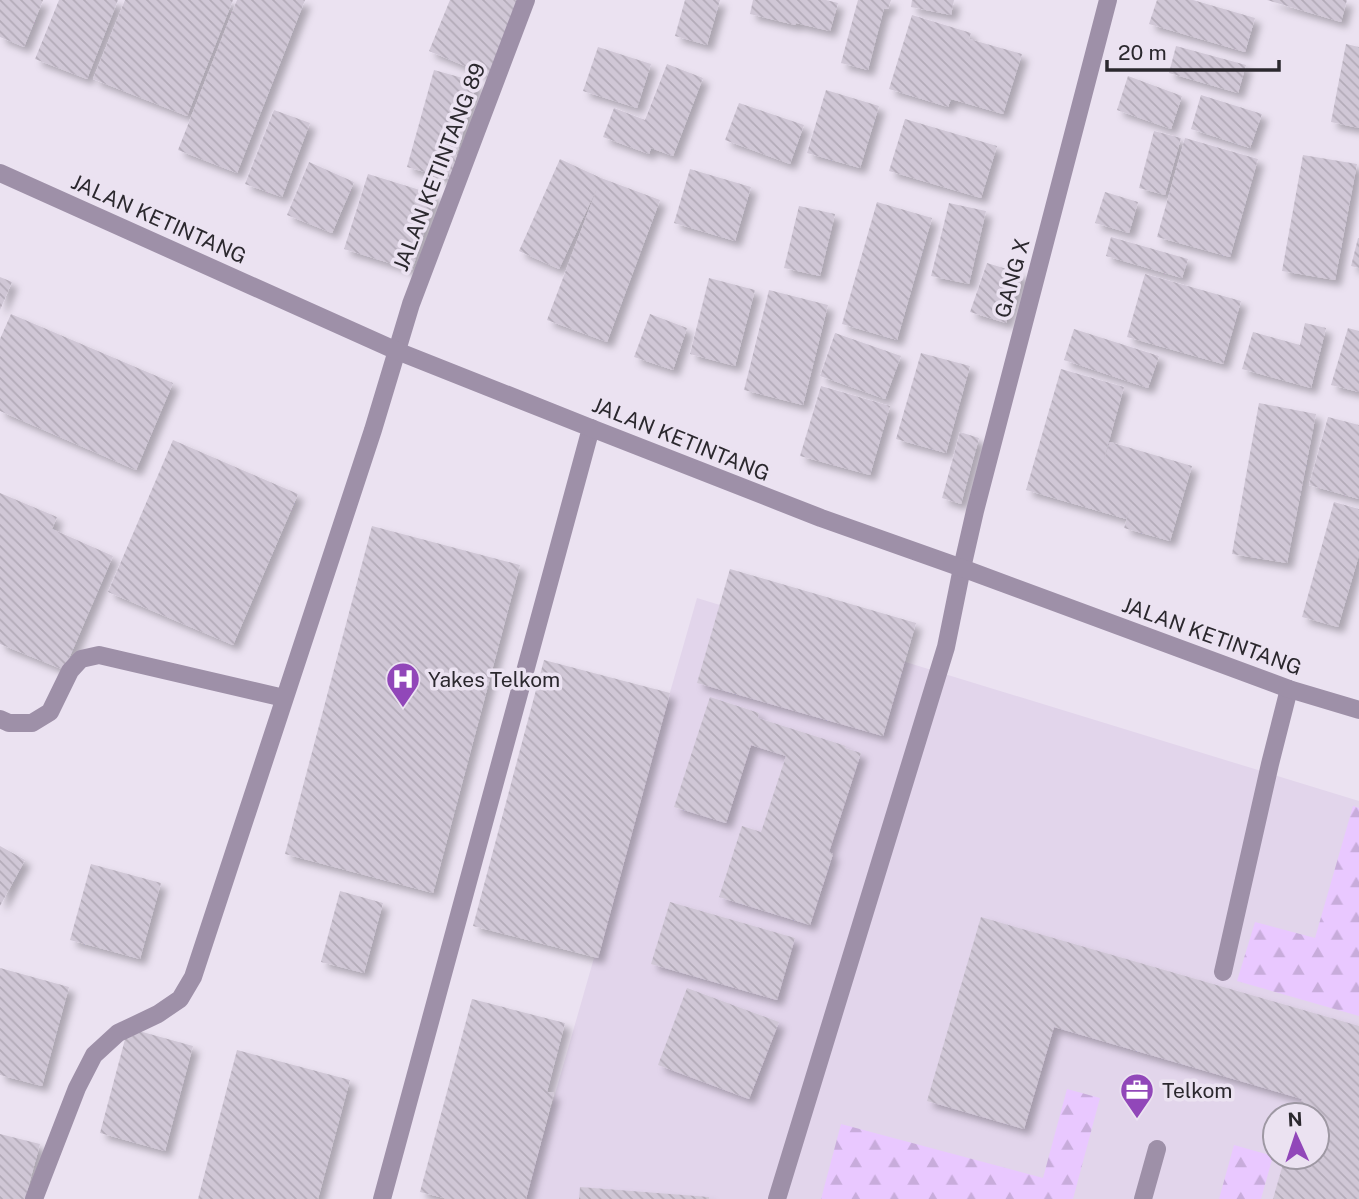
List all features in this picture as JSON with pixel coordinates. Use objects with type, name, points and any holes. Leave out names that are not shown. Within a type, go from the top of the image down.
[{"type":"street","name":"JALAN KETINTANG 89","points":[[34,1199],[77,1088],[94,1055],[118,1033],[158,1014],[180,999],[193,977],[373,430],[411,304],[526,0]]},
{"type":"street","name":"GANG X","points":[[777,1199],[946,647],[986,471],[1108,0]]},
{"type":"street","name":"JALAN KETINTANG","points":[[0,173],[397,351],[821,519],[1289,689],[1359,710]]},
{"type":"street","points":[[382,1199],[591,428]]},
{"type":"street","points":[[0,719],[9,723],[32,723],[50,712],[70,671],[81,659],[99,655],[284,698]]},
{"type":"street","points":[[1223,972],[1289,689]]},
{"type":"street","points":[[1143,1199],[1157,1149]]},
{"type":"shaded area","points":[[697,598],[1359,801],[1359,1199],[525,1199]]},
{"type":"green space","points":[[1353,806],[1359,808],[1359,1016],[1237,981],[1255,922],[1315,938]]},
{"type":"green space","points":[[1067,1089],[1100,1098],[1073,1199],[821,1199],[841,1124],[1043,1178]]},
{"type":"green space","points":[[1234,1145],[1261,1153],[1261,1171],[1269,1171],[1261,1199],[1219,1199]]},
{"type":"building","points":[[0,0],[43,0],[24,47],[0,37]]},
{"type":"building","points":[[59,0],[118,0],[87,79],[35,59]]},
{"type":"building","points":[[125,0],[233,0],[187,116],[93,79]]},
{"type":"building","points":[[237,0],[305,0],[237,173],[178,150]]},
{"type":"building","points":[[450,0],[519,2],[489,76],[429,51]]},
{"type":"building","points":[[685,0],[720,0],[707,45],[675,36]]},
{"type":"building","points":[[753,0],[826,0],[838,3],[830,31],[750,14]]},
{"type":"building","points":[[858,0],[891,0],[888,9],[884,8],[868,70],[841,63]]},
{"type":"building","points":[[912,0],[954,0],[951,15],[911,7]]},
{"type":"building","points":[[1157,0],[1193,0],[1255,18],[1245,52],[1149,24]]},
{"type":"building","points":[[1267,0],[1347,0],[1341,22]]},
{"type":"building","points":[[912,15],[971,33],[969,39],[1022,54],[1003,114],[951,99],[948,107],[889,89]]},
{"type":"building","points":[[1346,44],[1359,47],[1359,128],[1331,122]]},
{"type":"building","points":[[1176,46],[1246,65],[1238,93],[1169,73]]},
{"type":"building","points":[[598,47],[651,64],[637,108],[583,91]]},
{"type":"building","points":[[667,64],[703,78],[673,156],[651,148],[649,154],[603,137],[614,108],[645,120]]},
{"type":"building","points":[[434,70],[477,82],[450,179],[407,167]]},
{"type":"building","points":[[1128,76],[1182,96],[1171,129],[1117,110]]},
{"type":"building","points":[[826,90],[879,106],[860,168],[807,153]]},
{"type":"building","points":[[1201,95],[1262,114],[1250,148],[1191,129]]},
{"type":"building","points":[[739,103],[804,125],[790,164],[725,140]]},
{"type":"building","points":[[274,110],[310,123],[282,197],[245,184]]},
{"type":"building","points":[[905,119],[997,146],[981,198],[889,171]]},
{"type":"building","points":[[1154,131],[1181,138],[1165,195],[1139,188]]},
{"type":"building","points":[[1185,138],[1258,159],[1230,257],[1157,237]]},
{"type":"building","points":[[1303,155],[1357,164],[1335,280],[1282,271]]},
{"type":"building","points":[[560,159],[660,200],[607,342],[547,320],[598,186],[559,269],[519,251]]},
{"type":"building","points":[[309,162],[354,182],[332,233],[287,215]]},
{"type":"building","points":[[690,169],[751,187],[735,241],[674,223]]},
{"type":"building","points":[[368,174],[436,195],[412,270],[344,249]]},
{"type":"building","points":[[1105,192],[1138,202],[1129,233],[1095,223]]},
{"type":"building","points":[[877,202],[932,218],[897,340],[842,324]]},
{"type":"building","points":[[949,203],[986,211],[969,284],[931,276]]},
{"type":"building","points":[[799,206],[835,214],[820,276],[784,268]]},
{"type":"building","points":[[1111,237],[1188,259],[1182,278],[1106,256]]},
{"type":"building","points":[[1359,238],[1359,268],[1351,266]]},
{"type":"building","points":[[987,263],[1023,274],[1006,323],[970,312]]},
{"type":"building","points":[[1145,274],[1241,301],[1223,364],[1127,337]]},
{"type":"building","points":[[0,277],[12,282],[0,310]]},
{"type":"building","points":[[709,278],[755,290],[735,366],[690,354]]},
{"type":"building","points":[[769,290],[828,305],[803,405],[744,390]]},
{"type":"building","points":[[11,314],[173,383],[136,470],[0,411],[0,339]]},
{"type":"building","points":[[650,314],[687,328],[673,370],[634,357]]},
{"type":"building","points":[[1305,323],[1326,328],[1311,388],[1242,369],[1253,332],[1300,345]]},
{"type":"building","points":[[1348,328],[1359,331],[1359,392],[1331,385]]},
{"type":"building","points":[[1074,329],[1159,356],[1148,388],[1064,360]]},
{"type":"building","points":[[835,333],[901,356],[885,399],[820,376]]},
{"type":"building","points":[[921,353],[970,366],[946,453],[896,439]]},
{"type":"building","points":[[1061,369],[1124,387],[1102,466],[1110,442],[1192,466],[1170,541],[1124,528],[1133,499],[1126,519],[1026,490]]},
{"type":"building","points":[[821,386],[890,406],[870,475],[800,456]]},
{"type":"building","points":[[1259,403],[1316,414],[1287,563],[1232,554]]},
{"type":"building","points":[[1328,417],[1359,425],[1359,499],[1309,485]]},
{"type":"building","points":[[960,432],[979,438],[961,504],[942,498]]},
{"type":"building","points":[[173,440],[298,494],[233,645],[108,592]]},
{"type":"building","points":[[0,493],[57,517],[52,529],[113,556],[64,670],[0,644]]},
{"type":"building","points":[[1334,502],[1359,509],[1359,555],[1338,627],[1302,617]]},
{"type":"building","name":"Yakes Telkom","points":[[372,526],[520,565],[433,893],[285,854]]},
{"type":"building","points":[[730,569],[916,623],[883,736],[697,683]]},
{"type":"building","points":[[544,660],[670,693],[598,958],[473,926]]},
{"type":"building","points":[[710,697],[759,713],[758,718],[861,753],[829,852],[833,854],[810,925],[719,897],[742,826],[761,832],[786,756],[751,745],[726,823],[674,807]]},
{"type":"building","points":[[0,846],[25,860],[0,906]]},
{"type":"building","points":[[91,864],[161,883],[140,959],[70,940]]},
{"type":"building","points":[[340,891],[383,903],[364,973],[321,962]]},
{"type":"building","points":[[670,902],[795,938],[777,1000],[651,964]]},
{"type":"building","points":[[981,917],[1359,1026],[1359,1199],[1273,1199],[1281,1171],[1331,1171],[1331,1101],[1302,1101],[1054,1027],[1024,1129],[927,1101]]},
{"type":"building","points":[[0,968],[69,987],[42,1086],[0,1075]]},
{"type":"building","points":[[687,988],[779,1022],[749,1099],[658,1065]]},
{"type":"building","points":[[472,999],[565,1023],[547,1092],[554,1093],[526,1199],[448,1199],[420,1192]]},
{"type":"building","points":[[128,1028],[193,1046],[165,1151],[100,1133]]},
{"type":"building","points":[[237,1050],[350,1080],[318,1199],[198,1199]]},
{"type":"building","points":[[0,1134],[40,1144],[25,1199],[0,1199]]},
{"type":"building","points":[[580,1187],[709,1197],[709,1199],[579,1199]]},
{"type":"place","name":"Yakes Telkom","points":[[403,709]]},
{"type":"place","name":"Telkom","points":[[1137,1120]]}]
